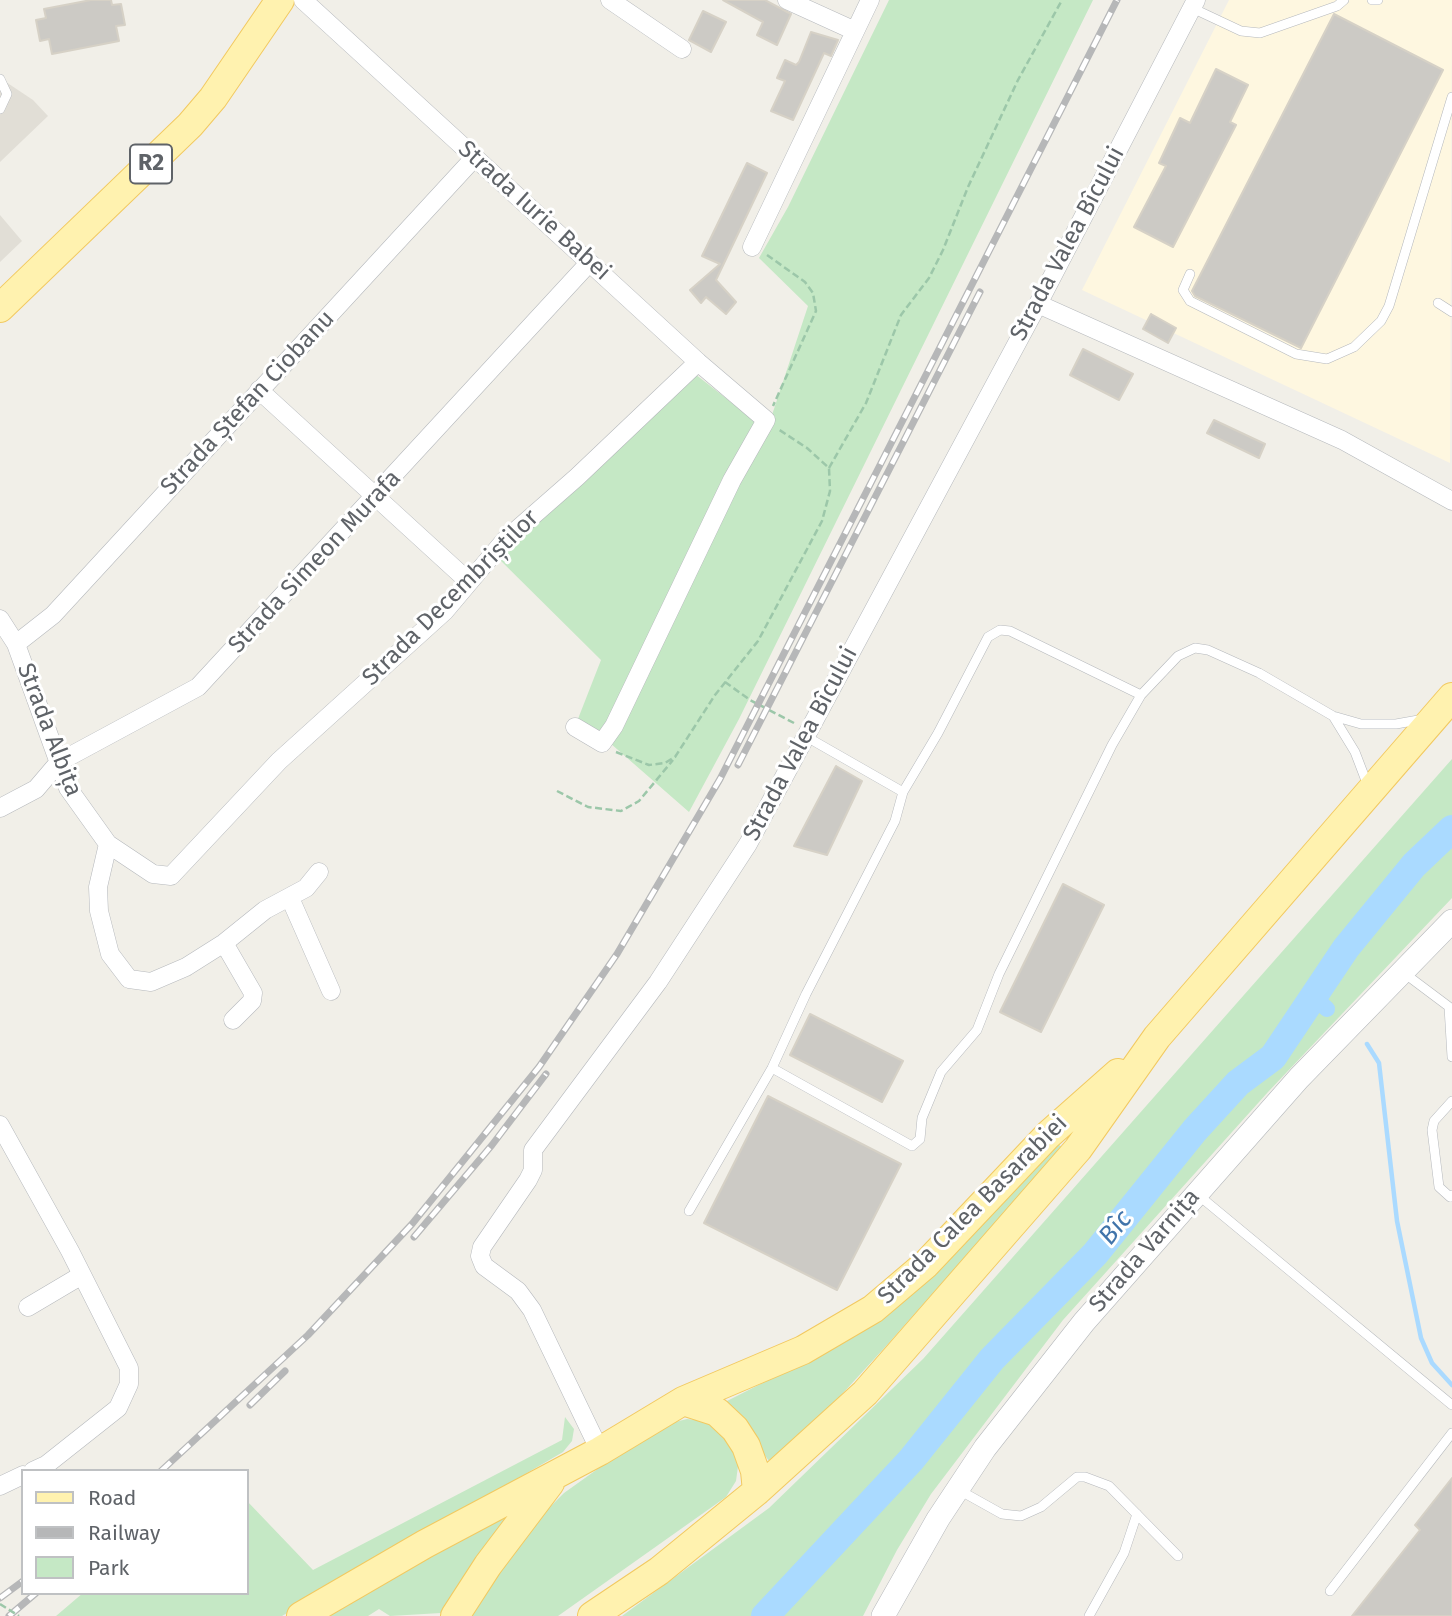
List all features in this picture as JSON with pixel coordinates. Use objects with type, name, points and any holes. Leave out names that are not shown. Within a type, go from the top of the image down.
[{"type":"main road","name":"R2","points":[[0,308],[190,125],[213,98],[280,0]]},
{"type":"main road","name":"Strada Calea Basarabiei","points":[[592,1616],[659,1571],[757,1491],[865,1393],[1078,1149],[1157,1037],[1443,707]]},
{"type":"main road","name":"Strada Calea Basarabiei","points":[[455,1616],[488,1565],[556,1475],[683,1401],[803,1350],[873,1309],[926,1264],[1048,1135],[1157,1037]]},
{"type":"main road","points":[[683,1401],[717,1412],[735,1429],[746,1446],[755,1471],[757,1491]]},
{"type":"main road","points":[[301,1616],[425,1544],[556,1475]]},
{"type":"street","name":"Strada Iurie Babei","points":[[303,0],[698,362],[766,420]]},
{"type":"street","points":[[610,0],[682,49]]},
{"type":"street","points":[[787,0],[855,31]]},
{"type":"street","points":[[752,247],[808,135],[870,0]]},
{"type":"street","name":"Strada Valea Bîcului","points":[[600,1451],[532,1310],[518,1291],[484,1266],[480,1256],[482,1247],[528,1180],[533,1170],[533,1150],[658,982],[724,883],[1038,304],[1194,4]]},
{"type":"street","name":"Strada Ștefan Ciobanu","points":[[16,644],[53,615],[475,157]]},
{"type":"street","name":"Strada Simeon Murafa","points":[[0,808],[36,789],[59,762],[198,687],[589,263]]},
{"type":"street","points":[[1038,304],[1342,440],[1452,501]]},
{"type":"street","name":"Strada Decembriștilor","points":[[108,844],[153,874],[164,878],[171,876],[254,785],[416,639],[504,541],[578,477],[698,362]]},
{"type":"street","points":[[258,390],[468,581]]},
{"type":"street","points":[[575,727],[602,743],[627,700],[715,514],[766,420]]},
{"type":"street","name":"Strada Albița","points":[[0,619],[16,644],[75,801],[108,844]]},
{"type":"street","points":[[108,844],[98,887],[99,911],[110,954],[129,979],[144,984],[160,980],[224,943],[265,910],[306,888],[319,872]]},
{"type":"street","points":[[290,898],[331,990]]},
{"type":"street","name":"Strada Varnița","points":[[883,1616],[985,1448],[1076,1332],[1196,1192],[1299,1078],[1452,921]]},
{"type":"street","points":[[224,943],[253,993],[252,1002],[233,1020]]},
{"type":"street","points":[[0,1125],[129,1368],[129,1384],[118,1408],[56,1457],[36,1469]]},
{"type":"street","points":[[28,1307],[82,1275]]},
{"type":"street","points":[[0,1486],[21,1476]]},
{"type":"lane","points":[[1194,4],[1241,31],[1260,33],[1337,6],[1344,0]]},
{"type":"lane","points":[[1372,0],[1378,0]]},
{"type":"lane","points":[[0,79],[7,94],[0,109]]},
{"type":"lane","points":[[1190,274],[1184,289],[1190,301],[1296,354],[1327,359],[1354,347],[1381,321],[1389,306],[1452,97]]},
{"type":"lane","points":[[1438,303],[1452,312]]},
{"type":"lane","points":[[689,1211],[772,1068],[806,994],[895,821],[903,792],[938,733],[988,637],[1000,630],[1010,631],[1141,695]]},
{"type":"lane","points":[[772,1068],[912,1146],[920,1139],[922,1118],[941,1072],[977,1030],[999,974],[1111,746],[1141,695],[1178,656],[1195,648],[1208,650],[1259,673],[1333,716],[1361,724],[1396,724],[1443,707]]},
{"type":"lane","points":[[1333,716],[1355,752],[1370,792]]},
{"type":"lane","points":[[806,733],[903,792]]},
{"type":"lane","points":[[1404,973],[1451,1008],[1452,1057]]},
{"type":"lane","points":[[1452,1101],[1434,1121],[1432,1130],[1439,1187],[1450,1198],[1452,1195]]},
{"type":"lane","points":[[1196,1192],[1452,1405]]},
{"type":"lane","points":[[1330,1591],[1452,1433]]},
{"type":"lane","points":[[958,1489],[1002,1514],[1021,1516],[1041,1507],[1077,1477],[1085,1477],[1109,1486],[1178,1556]]},
{"type":"lane","points":[[1089,1616],[1124,1553],[1137,1514]]},
{"type":"path","points":[[557,791],[588,807],[621,811],[639,801],[675,757],[725,682],[758,641],[822,521],[830,491],[829,468],[866,403],[901,315],[929,278],[1017,80],[1062,0]]},
{"type":"path","points":[[752,247],[805,282],[813,293],[816,311],[766,420],[807,448],[829,468]]},
{"type":"path","points":[[725,682],[806,733]]},
{"type":"path","points":[[602,743],[623,757],[649,765],[665,763],[675,757]]},
{"type":"path","points":[[0,1604],[19,1616]]},
{"type":"shaded area","points":[[1229,0],[1452,0],[1450,463],[1082,290]]},
{"type":"shaded area","points":[[0,78],[33,100],[48,116],[0,162]]},
{"type":"shaded area","points":[[0,215],[22,241],[0,262]]},
{"type":"green space","points":[[889,0],[1093,0],[739,719],[689,812],[610,743],[772,415],[808,306],[759,258],[788,207]]},
{"type":"green space","points":[[695,374],[759,424],[602,734],[576,724],[601,660],[494,554]]},
{"type":"green space","points":[[1452,759],[1452,898],[1268,1092],[1063,1320],[931,1494],[897,1550],[863,1616],[622,1616],[769,1508],[923,1359]]},
{"type":"green space","points":[[1055,1142],[1062,1147],[887,1345],[832,1405],[769,1461],[725,1402],[814,1357]]},
{"type":"green space","points":[[565,1417],[574,1429],[572,1441],[563,1452],[282,1616],[56,1616],[81,1595],[248,1595],[248,1502],[313,1570],[562,1440]]},
{"type":"green space","points":[[687,1419],[704,1421],[722,1429],[739,1459],[736,1481],[726,1497],[558,1616],[465,1616],[524,1533],[564,1493],[620,1453],[675,1422]]},
{"type":"green space","points":[[507,1516],[508,1522],[455,1599],[441,1613],[390,1616],[379,1609],[368,1616],[317,1616]]},
{"type":"building","points":[[91,0],[111,0],[112,5],[121,4],[125,25],[116,26],[119,41],[52,54],[49,39],[40,41],[36,20],[46,18],[44,9]]},
{"type":"building","points":[[723,0],[765,0],[791,14],[777,45],[757,35],[763,22]]},
{"type":"building","points":[[703,11],[726,22],[711,52],[689,40]]},
{"type":"building","points":[[1334,14],[1443,70],[1301,348],[1195,296],[1192,291]]},
{"type":"building","points":[[811,32],[838,40],[831,56],[824,53],[793,120],[771,111],[785,81],[777,78],[785,60],[796,65],[799,62]]},
{"type":"building","points":[[1216,69],[1248,85],[1230,122],[1236,125],[1173,247],[1134,227],[1166,166],[1159,163],[1180,118],[1190,123]]},
{"type":"building","points":[[747,163],[767,173],[716,280],[736,302],[726,314],[706,297],[701,303],[690,290],[720,264],[702,256]]},
{"type":"building","points":[[1151,314],[1176,328],[1168,343],[1143,329]]},
{"type":"building","points":[[1083,349],[1133,374],[1119,400],[1070,375]]},
{"type":"building","points":[[1214,420],[1265,444],[1259,458],[1207,433]]},
{"type":"building","points":[[836,766],[862,781],[827,855],[794,846]]},
{"type":"building","points":[[1063,884],[1104,905],[1041,1032],[1000,1012]]},
{"type":"building","points":[[810,1014],[903,1061],[882,1102],[790,1055]]},
{"type":"building","points":[[768,1096],[901,1164],[837,1290],[704,1223]]},
{"type":"building","points":[[1452,1478],[1452,1616],[1352,1616],[1420,1530],[1415,1525]]},
{"type":"waterway","name":"Bîc","points":[[765,1616],[911,1460],[992,1359],[1095,1254],[1195,1130],[1238,1083],[1273,1057],[1346,948],[1414,865],[1452,829]]},
{"type":"waterway","points":[[1314,997],[1327,1009]]},
{"type":"waterway","points":[[1367,1044],[1379,1063],[1397,1221],[1421,1338],[1432,1363],[1452,1385]]},
{"type":"railway","points":[[163,1469],[308,1335],[412,1224],[539,1067],[617,954],[720,779],[1117,0]]},
{"type":"railway","points":[[738,765],[980,292]]},
{"type":"railway","points":[[414,1237],[492,1145],[546,1074]]},
{"type":"railway","points":[[250,1405],[285,1371]]},
{"type":"railway","points":[[0,1598],[21,1582]]},
{"type":"railway","points":[[9,1616],[34,1595]]}]
